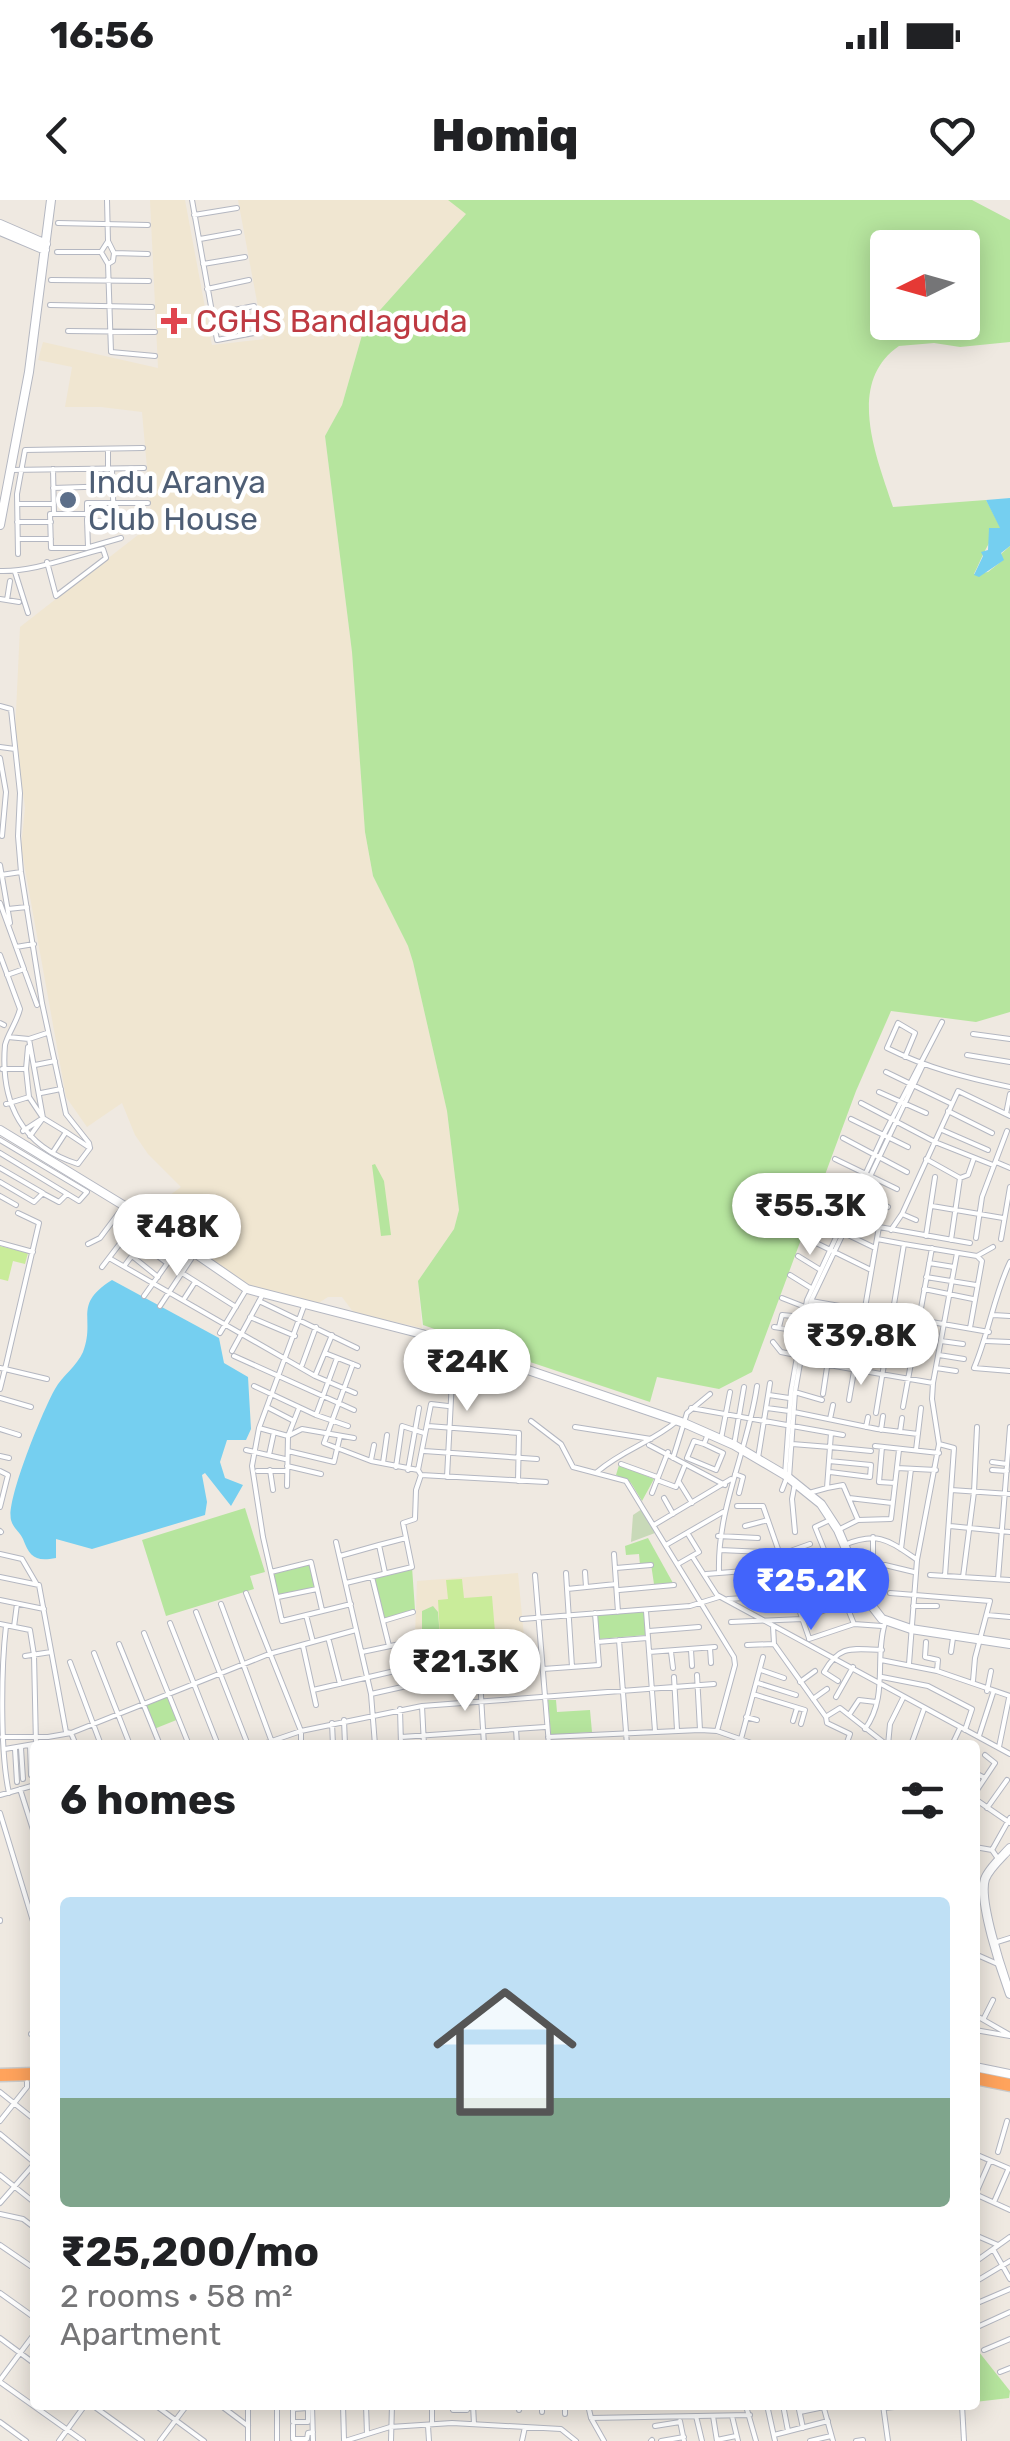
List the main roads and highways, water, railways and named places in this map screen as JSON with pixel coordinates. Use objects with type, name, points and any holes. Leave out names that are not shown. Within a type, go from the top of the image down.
[{"type":"highway","points":[[980,2075],[1010,2076]]},
{"type":"highway","points":[[980,2077],[1010,2088]]},
{"type":"highway","points":[[0,2078],[30,2079]]},
{"type":"water","points":[[1010,498],[1010,546],[1001,553],[1004,560],[979,577],[974,575],[983,556],[981,552],[988,550],[989,528],[1000,528],[986,500]]},
{"type":"water","points":[[112,1280],[219,1338],[224,1363],[248,1377],[251,1429],[246,1440],[227,1440],[220,1462],[225,1478],[243,1485],[231,1506],[205,1473],[205,1515],[92,1549],[56,1539],[56,1558],[38,1558],[31,1554],[12,1523],[14,1494],[49,1400],[83,1352],[92,1297]]},
{"type":"place","name":"CGHS Bandlaguda","points":[[174,321]]},
{"type":"place","name":"Indu Aranya Club House","points":[[68,500]]}]
